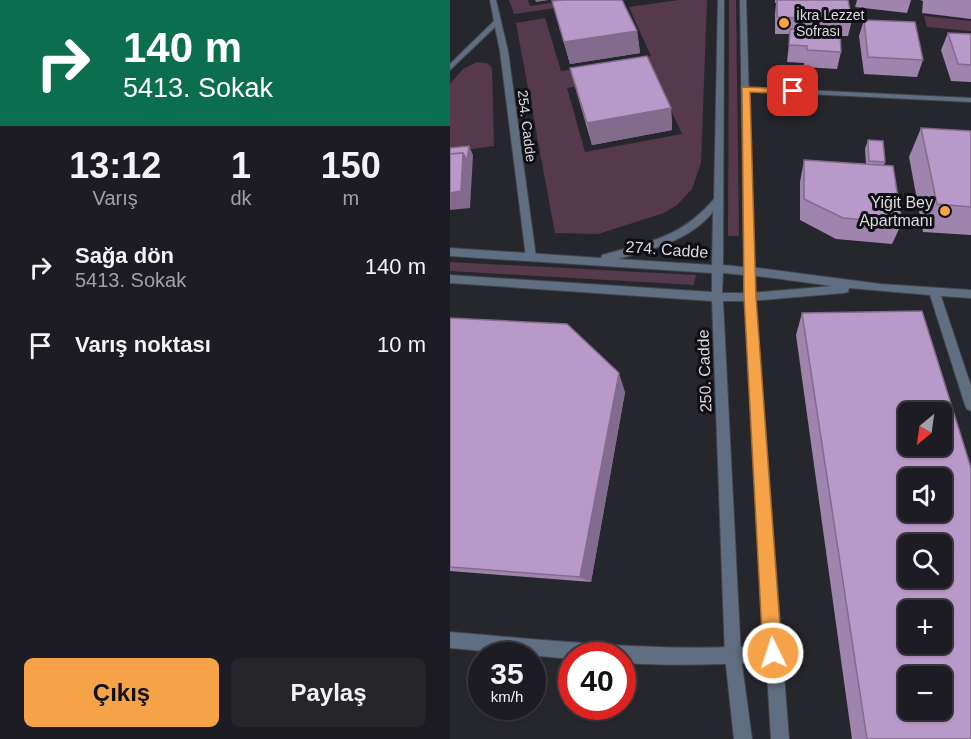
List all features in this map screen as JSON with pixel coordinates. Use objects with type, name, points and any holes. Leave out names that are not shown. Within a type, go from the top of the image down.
[{"type":"street","name":"254. Cadde","points":[[493,0],[498,21],[531,257]]},
{"type":"street","name":"250. Cadde","points":[[721,0],[717,297],[733,657],[743,739]]},
{"type":"street","points":[[743,0],[750,297],[780,739]]},
{"type":"street","points":[[450,68],[498,21]]},
{"type":"street","points":[[745,89],[971,100]]},
{"type":"street","points":[[590,261],[645,247],[681,232],[704,217],[719,199]]},
{"type":"street","name":"274. Cadde","points":[[450,252],[750,270],[881,288],[971,294]]},
{"type":"street","name":"274. Cadde","points":[[450,279],[717,297],[750,297],[808,290],[881,288]]},
{"type":"street","points":[[934,291],[971,405]]},
{"type":"street","points":[[450,640],[678,658],[733,657],[773,653]]},
{"type":"shaded area","points":[[509,0],[528,0],[530,6],[572,0],[611,0],[514,14]]},
{"type":"shaded area","points":[[679,0],[707,0],[701,163],[692,189],[677,205],[664,213],[598,234],[555,233],[516,23],[545,18],[561,71],[651,56],[629,7]],"holes":[[[654,73],[682,134],[585,152],[567,88]]]},
{"type":"shaded area","points":[[729,0],[736,0],[739,236],[728,236]]},
{"type":"shaded area","points":[[924,16],[971,21],[971,31],[927,27]]},
{"type":"shaded area","points":[[477,62],[487,63],[492,68],[494,146],[450,152],[450,84],[463,69]]},
{"type":"shaded area","points":[[450,262],[696,275],[694,285],[450,271]]},
{"type":"building","points":[[622,0],[637,31],[564,42],[552,1]]},
{"type":"building","points":[[777,0],[848,0],[852,20],[777,17]]},
{"type":"building","points":[[864,20],[915,22],[923,60],[868,57]]},
{"type":"building","points":[[790,29],[840,32],[841,52],[807,50],[807,46],[789,45]]},
{"type":"building","points":[[948,33],[971,34],[971,65],[958,64]]},
{"type":"building","points":[[647,56],[671,108],[587,123],[570,68]]},
{"type":"building","points":[[921,128],[971,131],[971,207],[937,204]]},
{"type":"building","points":[[868,140],[883,141],[885,162],[869,161]]},
{"type":"building","points":[[469,146],[467,160],[463,153],[450,154],[450,148]]},
{"type":"building","points":[[463,153],[461,191],[450,193],[450,154]]},
{"type":"building","points":[[804,160],[893,166],[902,223],[843,218],[804,199]]},
{"type":"building","points":[[922,311],[950,402],[898,402],[898,456],[952,456],[952,407],[971,468],[971,739],[867,739],[802,313]]},
{"type":"building","points":[[450,318],[567,324],[619,373],[580,577],[450,567]]},
{"type":"place","name":"İkra Lezzet Sofrası","points":[[784,23]]},
{"type":"place","name":"Yiğit Bey Apartmanı","points":[[945,211]]},
{"type":"route","points":[[773,653],[750,297],[745,89],[793,91]]}]
